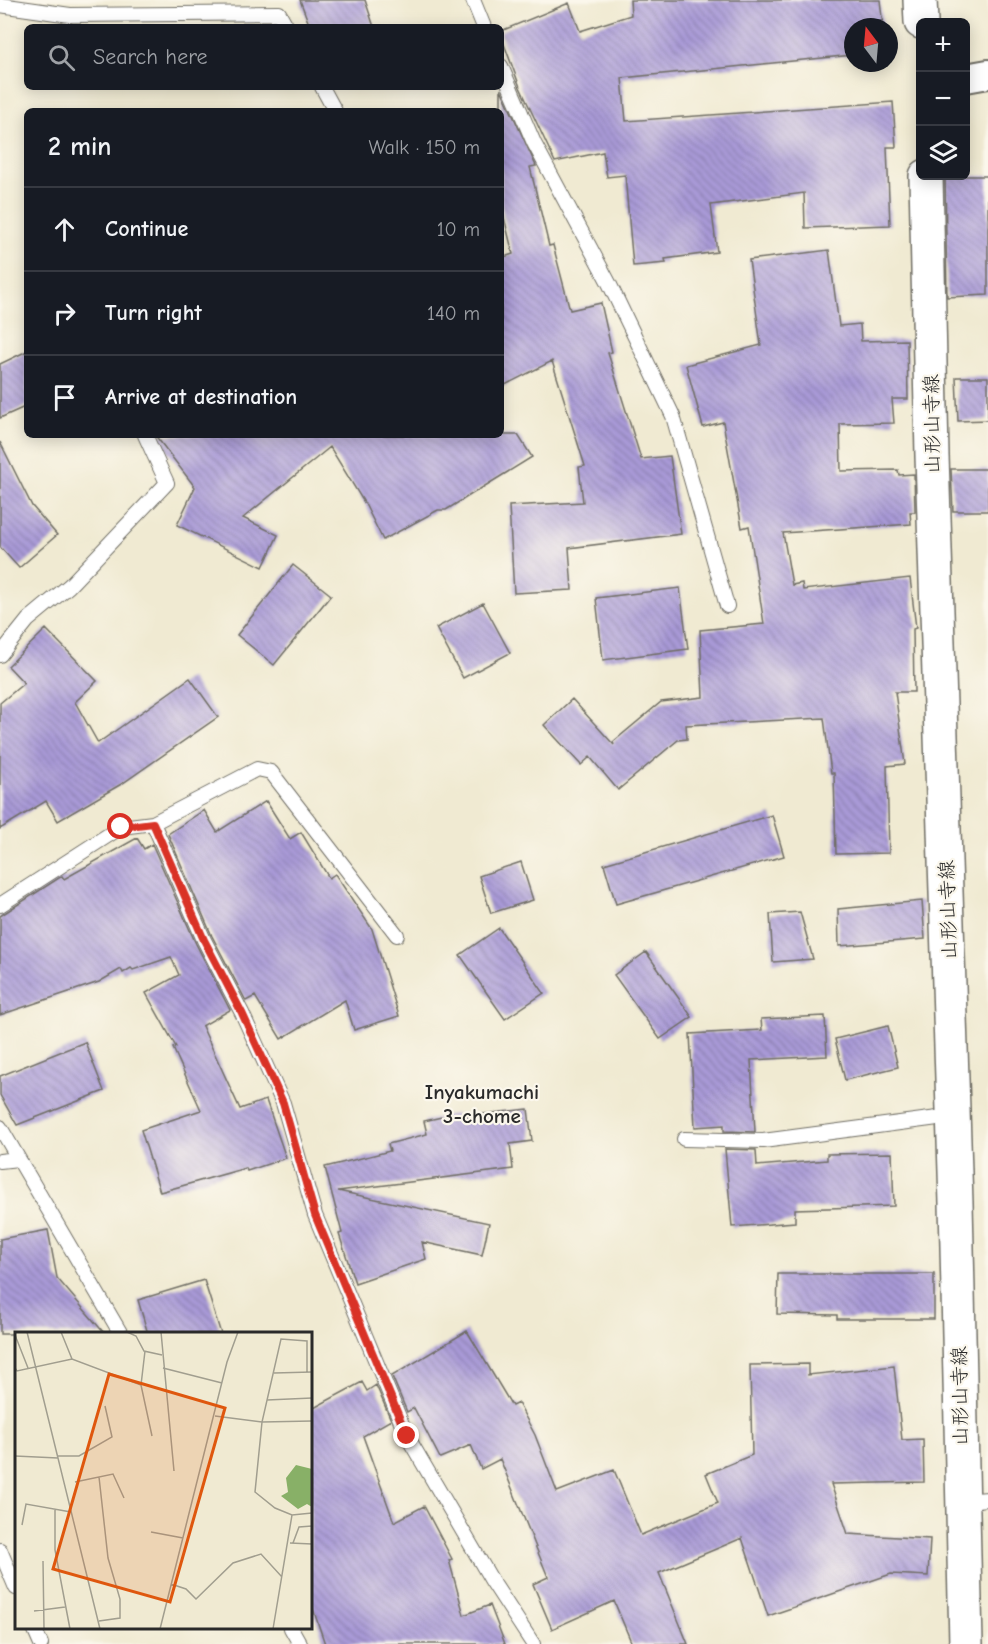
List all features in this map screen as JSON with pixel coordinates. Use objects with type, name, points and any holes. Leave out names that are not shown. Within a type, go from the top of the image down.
[{"type":"main road","points":[[920,0],[921,18]]},
{"type":"main road","name":"山形山寺線","points":[[926,180],[932,456],[954,1115],[975,1500],[966,1644]]},
{"type":"street","points":[[970,77],[988,74]]},
{"type":"lane","points":[[472,0],[483,24]]},
{"type":"lane","points":[[0,5],[70,15],[279,7],[286,24]]},
{"type":"lane","points":[[504,73],[534,143],[609,283],[673,416],[727,606]]},
{"type":"lane","points":[[324,90],[333,108]]},
{"type":"lane","points":[[0,655],[28,620],[69,586],[167,483],[146,438]]},
{"type":"lane","points":[[0,904],[121,827],[153,823],[257,769],[271,772],[397,934]]},
{"type":"lane","points":[[153,823],[204,940],[242,1013],[283,1103],[315,1215],[407,1436],[492,1581],[533,1644]]},
{"type":"lane","points":[[684,1139],[763,1140],[954,1115]]},
{"type":"lane","points":[[0,1127],[120,1332]]},
{"type":"lane","points":[[0,1161],[18,1159]]},
{"type":"lane","points":[[0,1550],[15,1586]]},
{"type":"lane","points":[[34,1629],[41,1644]]},
{"type":"lane","points":[[292,1629],[300,1644]]},
{"type":"building","points":[[300,0],[365,0],[373,24],[309,24]]},
{"type":"building","points":[[630,0],[880,0],[882,18],[844,18],[844,56],[622,78],[626,121],[893,102],[896,147],[887,147],[890,225],[805,228],[804,193],[711,205],[717,252],[665,259],[666,263],[633,266],[625,175],[607,177],[603,152],[555,162],[520,87],[504,44],[504,30],[569,3],[580,31],[631,15]]},
{"type":"building","points":[[501,90],[536,166],[530,167],[549,246],[553,245],[570,310],[601,303],[612,352],[608,353],[641,459],[670,456],[681,534],[569,548],[572,590],[514,593],[509,506],[583,502],[579,467],[585,466],[552,361],[504,385],[504,257],[513,254],[504,217],[504,108],[501,108]]},
{"type":"building","points":[[970,176],[988,176],[988,295],[947,297],[945,180],[970,180]]},
{"type":"building","points":[[829,250],[839,326],[860,324],[861,341],[907,340],[908,399],[892,399],[894,423],[840,424],[841,471],[898,470],[899,475],[914,474],[915,512],[910,512],[911,524],[783,533],[792,585],[802,583],[803,590],[910,578],[916,628],[913,629],[914,692],[895,692],[905,764],[887,766],[889,853],[836,854],[834,773],[831,773],[824,718],[686,725],[687,739],[678,740],[618,790],[590,757],[581,765],[544,725],[572,699],[614,745],[613,742],[661,702],[703,697],[700,630],[764,624],[749,526],[742,528],[723,422],[703,427],[686,365],[761,345],[749,260]]},
{"type":"building","points":[[24,352],[24,407],[0,418],[0,364]]},
{"type":"building","points":[[956,377],[988,377],[988,420],[958,421]]},
{"type":"building","points":[[504,435],[518,435],[532,457],[446,510],[438,510],[383,540],[365,504],[330,447],[243,518],[278,535],[263,567],[177,525],[195,487],[157,438],[504,438]]},
{"type":"building","points":[[0,442],[32,506],[57,535],[19,568],[0,547]]},
{"type":"building","points":[[951,469],[988,469],[988,511],[953,511]]},
{"type":"building","points":[[293,565],[331,595],[274,665],[237,635]]},
{"type":"building","points":[[680,588],[688,649],[603,660],[596,598]]},
{"type":"building","points":[[483,603],[510,653],[463,678],[436,628]]},
{"type":"building","points":[[46,629],[97,681],[75,702],[98,743],[190,678],[218,717],[123,783],[58,821],[46,801],[0,829],[0,703],[24,683],[8,666]]},
{"type":"building","points":[[266,801],[290,839],[301,832],[329,878],[335,874],[372,929],[399,1016],[354,1030],[345,1000],[281,1039],[255,996],[246,1001],[212,936],[168,834],[204,810],[217,832]]},
{"type":"building","points":[[772,815],[784,856],[616,904],[604,864]]},
{"type":"building","points":[[137,838],[144,849],[152,844],[196,944],[230,1010],[202,1026],[240,1109],[266,1100],[286,1158],[247,1171],[246,1168],[160,1192],[141,1130],[201,1110],[173,1048],[176,1047],[146,993],[179,975],[171,957],[133,970],[131,968],[123,973],[121,969],[99,982],[0,1015],[0,916],[62,876],[64,879]]},
{"type":"building","points":[[521,862],[533,900],[491,913],[479,876]]},
{"type":"building","points":[[922,901],[925,939],[839,946],[838,909]]},
{"type":"building","points":[[800,912],[813,959],[773,962],[770,914]]},
{"type":"building","points":[[499,928],[544,993],[505,1019],[460,955]]},
{"type":"building","points":[[646,952],[692,1017],[660,1039],[614,975]]},
{"type":"building","points":[[825,1016],[827,1056],[751,1060],[755,1132],[724,1131],[724,1125],[695,1127],[690,1034],[762,1030],[761,1019]]},
{"type":"building","points":[[888,1026],[898,1067],[845,1080],[835,1039]]},
{"type":"building","points":[[85,1042],[104,1091],[17,1125],[0,1095],[0,1076]]},
{"type":"building","points":[[528,1109],[532,1141],[510,1144],[513,1169],[338,1191],[489,1223],[482,1255],[422,1242],[426,1259],[355,1283],[339,1234],[342,1233],[325,1167],[390,1151],[388,1144],[427,1134],[424,1121],[455,1114],[456,1117]]},
{"type":"building","points":[[725,1149],[756,1150],[757,1166],[827,1160],[827,1154],[892,1153],[894,1206],[795,1209],[795,1222],[732,1227]]},
{"type":"building","points":[[48,1230],[57,1278],[103,1332],[0,1334],[0,1239]]},
{"type":"building","points":[[778,1274],[934,1274],[934,1319],[837,1319],[837,1315],[777,1314]]},
{"type":"building","points":[[204,1280],[220,1332],[147,1332],[138,1300]]},
{"type":"building","points":[[467,1331],[512,1406],[518,1403],[535,1435],[557,1492],[614,1470],[641,1535],[718,1503],[706,1474],[752,1455],[750,1365],[808,1364],[808,1375],[894,1366],[902,1440],[923,1439],[924,1482],[831,1484],[848,1534],[930,1539],[928,1576],[891,1574],[768,1616],[742,1538],[659,1573],[688,1644],[632,1644],[614,1601],[552,1629],[533,1584],[548,1577],[500,1459],[481,1469],[471,1445],[440,1458],[414,1408],[407,1412],[392,1376]]},
{"type":"building","points":[[362,1382],[367,1391],[376,1385],[391,1420],[363,1436],[394,1522],[424,1506],[452,1559],[449,1560],[464,1615],[490,1605],[505,1644],[325,1644],[312,1606],[312,1409]]},
{"type":"district","name":"Inyakumachi 3-chome","points":[[482,1104]]},
{"type":"route","points":[[121,827],[153,823],[204,940],[242,1013],[283,1103],[315,1215],[363,1335],[407,1436]]}]
